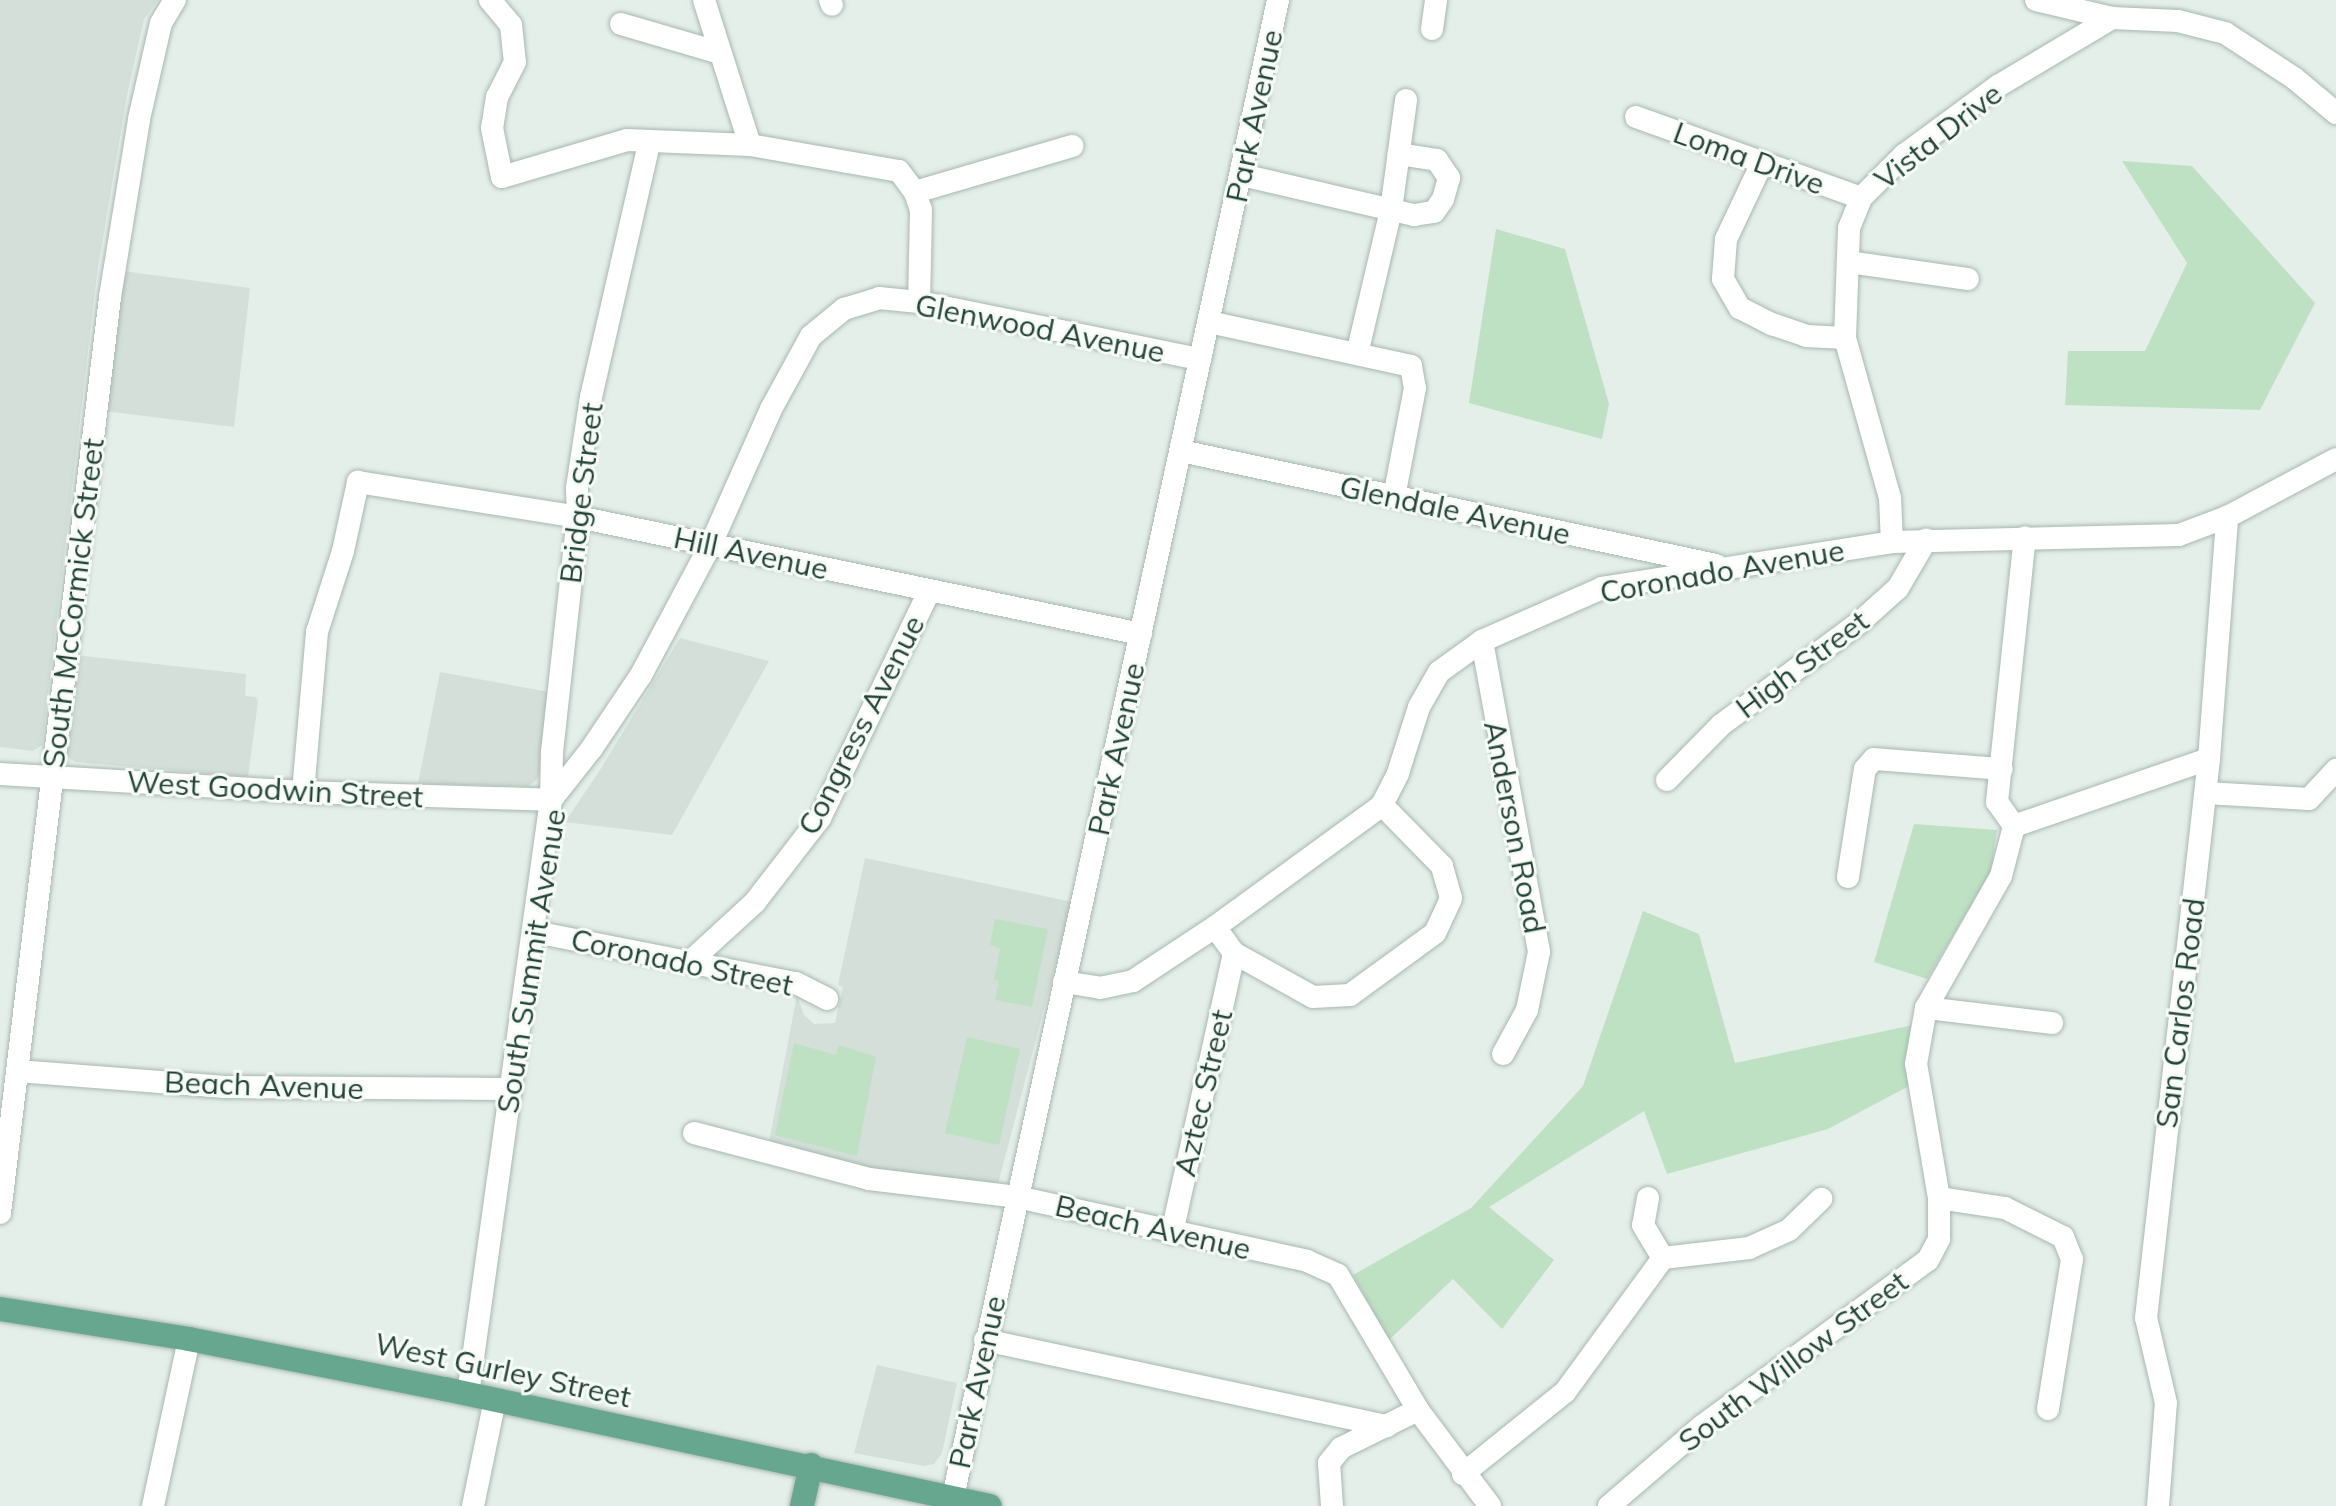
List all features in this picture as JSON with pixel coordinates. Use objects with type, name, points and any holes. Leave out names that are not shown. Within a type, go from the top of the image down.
[{"type":"main road","name":"West Gurley Street","points":[[0,1309],[189,1339],[468,1394],[811,1465],[990,1506]]},
{"type":"main road","points":[[802,1506],[811,1465]]},
{"type":"street","name":"South McCormick Street","points":[[0,1213],[110,297],[139,119],[161,23],[175,0]]},
{"type":"street","points":[[490,0],[511,25],[515,62],[497,97],[492,128],[502,177],[627,140],[750,145],[899,171],[915,192],[921,210],[919,302]]},
{"type":"street","points":[[704,0],[750,145]]},
{"type":"street","name":"Park Avenue","points":[[953,1497],[1278,0]]},
{"type":"street","points":[[1432,29],[1436,0]]},
{"type":"street","points":[[2036,0],[2112,18],[2178,21],[2225,33],[2294,78],[2336,113]]},
{"type":"street","name":"Vista Drive","points":[[1892,542],[1890,498],[1845,338],[1849,228],[1861,198],[1904,155],[1998,86],[2112,18]]},
{"type":"street","points":[[621,24],[720,53]]},
{"type":"street","points":[[1357,354],[1391,210],[1406,100]]},
{"type":"street","name":"Loma Drive","points":[[1636,117],[1861,198]]},
{"type":"street","name":"Bridge Street","points":[[551,800],[552,752],[578,517],[577,488],[591,397],[649,143]]},
{"type":"street","points":[[915,192],[1072,146]]},
{"type":"street","points":[[1242,175],[1414,215],[1434,212],[1443,199],[1449,178],[1437,160],[1398,154]]},
{"type":"street","points":[[1762,163],[1726,239],[1723,279],[1740,308],[1750,314],[1806,336],[1845,338]]},
{"type":"street","points":[[1848,262],[1968,279]]},
{"type":"street","name":"Glenwood Avenue","points":[[879,298],[919,302],[1200,359]]},
{"type":"street","name":"South Summit Avenue","points":[[468,1394],[535,932],[551,800],[592,748],[641,675],[711,544],[771,409],[811,336],[844,309],[879,298]]},
{"type":"street","name":"Glenwood Avenue","points":[[1209,322],[1411,366],[1415,388],[1394,497]]},
{"type":"street","name":"Glendale Avenue","points":[[1181,451],[1729,567]]},
{"type":"street","name":"Coronado Avenue","points":[[1064,982],[1100,988],[1133,981],[1215,927],[1382,805],[1398,773],[1419,707],[1439,672],[1482,641],[1602,588],[1892,542],[2179,535],[2227,517],[2336,459]]},
{"type":"street","name":"Hill Avenue","points":[[303,792],[317,632],[343,551],[358,482],[578,517],[1141,634]]},
{"type":"street","name":"San Carlos Road","points":[[2158,1506],[2166,1403],[2146,1318],[2206,793],[2227,517]]},
{"type":"street","points":[[2025,537],[1997,802],[2014,826],[2209,759]]},
{"type":"street","name":"High Street","points":[[1667,780],[1721,725],[1859,623],[1898,588],[1926,540]]},
{"type":"street","name":"Congress Avenue","points":[[692,960],[755,902],[820,818],[929,592]]},
{"type":"street","name":"Anderson Road","points":[[1482,641],[1539,952],[1527,1010],[1503,1054]]},
{"type":"street","points":[[1848,877],[1865,769],[1874,759],[2002,769]]},
{"type":"street","points":[[2206,793],[2309,799],[2336,770]]},
{"type":"street","name":"West Goodwin Street","points":[[0,774],[303,792],[551,800]]},
{"type":"street","points":[[1215,927],[1234,953],[1313,997],[1350,995],[1435,933],[1451,898],[1442,866],[1382,805]]},
{"type":"street","name":"South Willow Street","points":[[1609,1506],[1702,1426],[1928,1260],[1939,1239],[1939,1198],[1916,1064],[1926,1008],[2001,876],[2014,826]]},
{"type":"street","name":"Coronado Street","points":[[535,932],[692,960],[796,983],[827,999]]},
{"type":"street","name":"Aztec Street","points":[[1172,1233],[1234,953]]},
{"type":"street","points":[[1926,1008],[2052,1023]]},
{"type":"street","name":"Beach Avenue","points":[[17,1071],[225,1087],[511,1089]]},
{"type":"street","name":"Beach Avenue","points":[[694,1133],[869,1179],[1017,1197],[1307,1261],[1338,1275],[1418,1410],[1490,1506]]},
{"type":"street","points":[[1648,1198],[1643,1225],[1663,1258]]},
{"type":"street","points":[[1939,1198],[2005,1208],[2063,1237],[2072,1259],[2048,1409]]},
{"type":"street","points":[[1463,1474],[1565,1392],[1663,1258],[1749,1248],[1789,1230],[1821,1199]]},
{"type":"street","points":[[153,1506],[189,1339]]},
{"type":"street","points":[[985,1340],[1387,1426]]},
{"type":"street","points":[[473,1506],[495,1400]]},
{"type":"street","points":[[1332,1506],[1329,1463],[1341,1448],[1418,1410]]},
{"type":"shaded area","points":[[0,0],[158,0],[144,19],[127,95],[97,274],[42,745],[33,751],[0,747]]},
{"type":"shaded area","points":[[123,271],[250,288],[234,427],[104,411]]},
{"type":"shaded area","points":[[680,638],[769,661],[672,835],[565,822],[600,770]]},
{"type":"shaded area","points":[[75,655],[246,674],[245,696],[256,697],[258,702],[248,777],[75,762],[69,758],[66,751]]},
{"type":"shaded area","points":[[440,672],[549,692],[539,777],[534,782],[528,786],[418,784]]},
{"type":"shaded area","points":[[865,858],[1072,902],[997,1188],[869,1174],[768,1147],[797,995],[804,1015],[814,1024],[835,1023],[843,987],[838,985]]},
{"type":"shaded area","points":[[877,1365],[957,1383],[942,1453],[934,1464],[924,1466],[854,1453]]},
{"type":"green space","points":[[2122,161],[2192,166],[2315,303],[2260,410],[2065,405],[2068,351],[2145,351],[2187,263]]},
{"type":"green space","points":[[1496,229],[1565,249],[1609,404],[1602,439],[1469,403]]},
{"type":"green space","points":[[1914,824],[1997,830],[1991,871],[1927,979],[1874,962]]},
{"type":"green space","points":[[1643,911],[1699,934],[1735,1063],[1913,1025],[1907,1055],[1909,1086],[1828,1129],[1667,1174],[1644,1111],[1489,1207],[1554,1260],[1502,1329],[1453,1279],[1389,1340],[1353,1275],[1471,1208],[1583,1086]]},
{"type":"green space","points":[[995,919],[1048,929],[1032,1007],[995,1000],[999,981],[994,979],[1000,948],[990,945]]},
{"type":"green space","points":[[967,1037],[1020,1049],[999,1145],[945,1133]]},
{"type":"green space","points":[[794,1043],[836,1055],[839,1045],[876,1057],[857,1156],[775,1135]]}]
